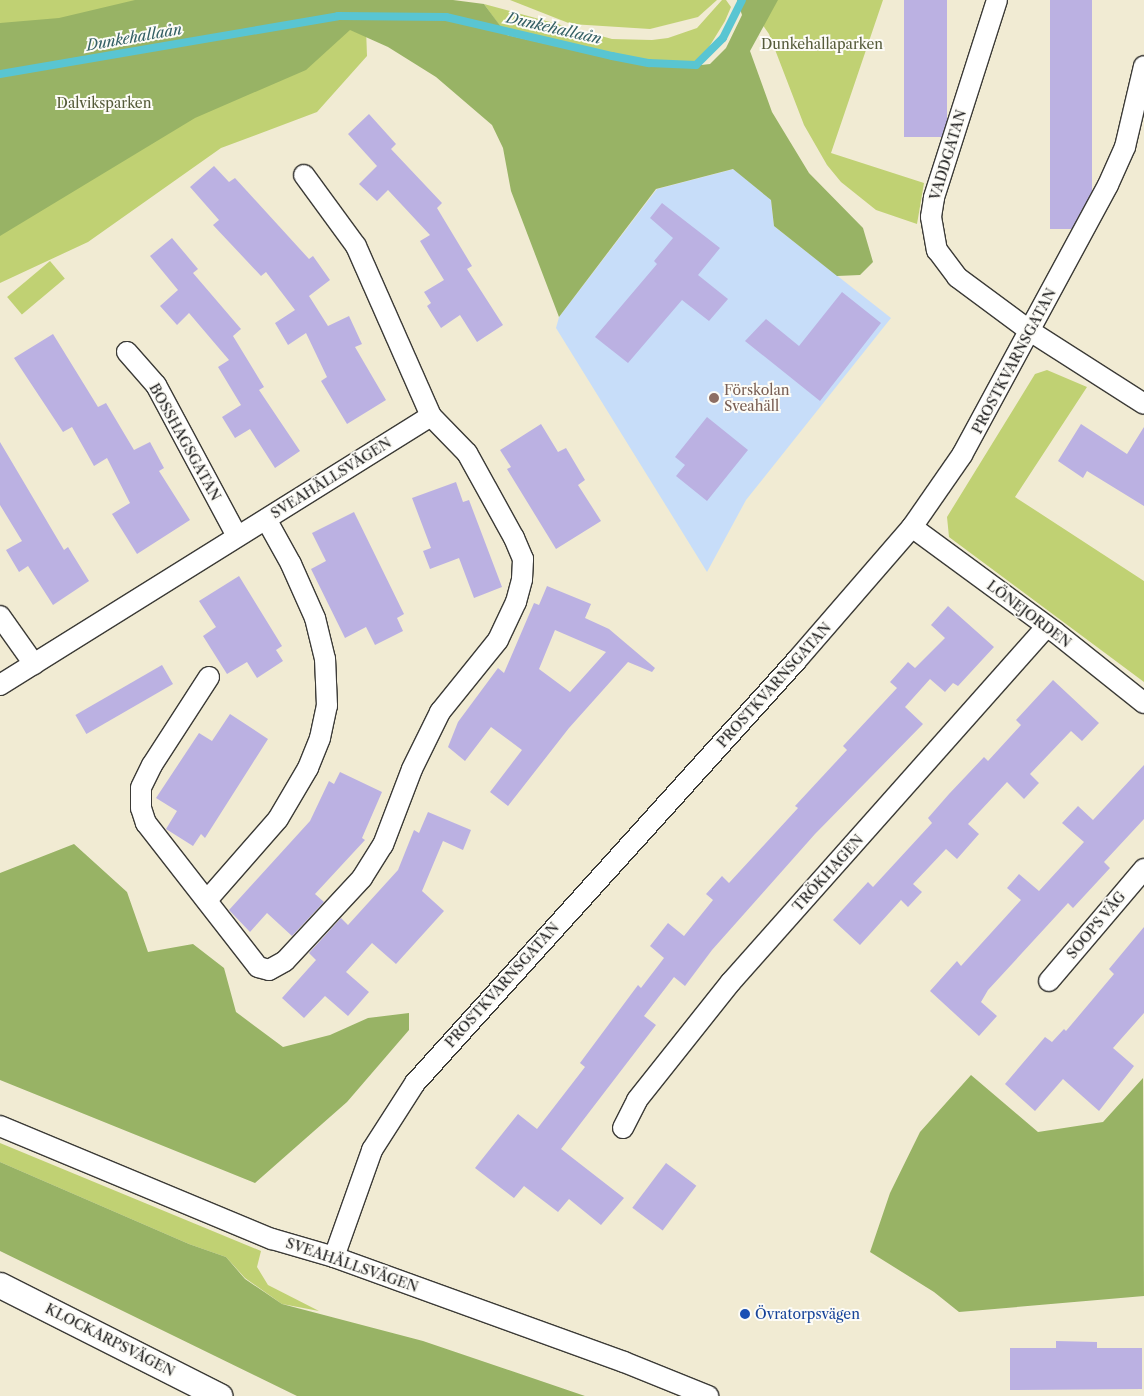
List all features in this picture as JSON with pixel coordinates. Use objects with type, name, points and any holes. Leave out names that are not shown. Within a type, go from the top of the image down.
[{"type":"street","name":"VADDGATAN","points":[[997,0],[934,198],[932,235],[937,250],[957,277],[1030,331],[1144,404]]},
{"type":"street","name":"PROSTKVARNSGATAN","points":[[334,1257],[372,1150],[414,1083],[796,661],[912,527],[962,456],[1030,331],[1125,147],[1144,66]]},
{"type":"street","points":[[209,677],[152,765],[141,788],[141,802],[146,823],[208,899],[258,967],[269,970],[285,961],[362,878],[383,845],[412,769],[440,712],[508,626],[522,579],[523,559],[467,453],[430,416],[356,246],[304,175]]},
{"type":"street","name":"BOSSHAGSGATAN","points":[[127,352],[156,385],[237,536]]},
{"type":"street","name":"SVEAHÄLLSVÄGEN","points":[[0,685],[430,416]]},
{"type":"street","points":[[208,899],[278,819],[308,768],[320,738],[327,706],[325,658],[315,618],[291,564],[266,519]]},
{"type":"street","name":"LÖNEJORDEN","points":[[912,527],[1144,703]]},
{"type":"street","points":[[0,616],[34,664]]},
{"type":"street","name":"TRÖKHAGEN","points":[[623,1128],[638,1100],[731,982],[1046,627]]},
{"type":"street","name":"SOOPS VÄG","points":[[1049,981],[1144,869]]},
{"type":"street","name":"SVEAHÄLLSVÄGEN","points":[[0,1126],[272,1239],[334,1257],[624,1362],[708,1396]]},
{"type":"street","name":"KLOCKARPSVÄGEN","points":[[0,1285],[220,1396]]},
{"type":"shaded area","name":"Förskolan Sveahäll","points":[[734,169],[771,200],[774,226],[891,318],[746,500],[707,572],[556,328],[559,317],[657,189]]},
{"type":"green space","name":"Dalviksparken","points":[[0,0],[365,0],[367,56],[317,112],[221,148],[88,242],[0,283]]},
{"type":"green space","points":[[135,0],[453,0],[484,4],[507,35],[626,62],[684,67],[710,64],[726,48],[742,15],[737,0],[778,0],[750,51],[772,112],[809,173],[863,228],[873,262],[860,275],[837,276],[774,226],[771,200],[733,169],[656,189],[559,317],[511,191],[503,148],[492,125],[436,77],[388,47],[350,30],[306,70],[195,118],[0,236],[0,23],[59,18]]},
{"type":"green space","points":[[510,0],[717,0],[698,17],[650,29],[571,24]]},
{"type":"green space","points":[[722,0],[726,0],[731,7],[725,21],[709,47],[694,64],[642,61],[502,29],[484,4],[612,39],[652,40],[668,38],[697,28]]},
{"type":"green space","name":"Dunkehallaparken","points":[[745,0],[883,0],[831,153],[924,183],[917,224],[876,210],[841,182],[827,165],[804,125],[769,34]]},
{"type":"green space","points":[[50,261],[65,279],[22,315],[7,297]]},
{"type":"green space","points":[[1047,370],[1087,387],[1015,497],[1144,581],[1144,682],[949,537],[947,517],[1035,374]]},
{"type":"green space","points":[[74,844],[127,892],[148,952],[193,944],[224,968],[236,1012],[283,1047],[330,1035],[368,1018],[409,1013],[409,1030],[347,1102],[255,1183],[0,1080],[0,873]]},
{"type":"green space","points":[[971,1075],[1038,1132],[1103,1122],[1143,1078],[1144,1296],[959,1312],[934,1292],[870,1252],[890,1193],[920,1132]]},
{"type":"green space","points":[[0,1143],[261,1251],[257,1267],[268,1285],[319,1311],[282,1304],[245,1278],[226,1257],[189,1244],[0,1162]]},
{"type":"green space","points":[[0,1162],[189,1244],[226,1257],[245,1279],[282,1304],[423,1341],[585,1396],[297,1396],[0,1251]]},
{"type":"building","points":[[904,0],[947,0],[947,137],[904,137]]},
{"type":"building","points":[[1050,0],[1092,0],[1092,229],[1050,229]]},
{"type":"building","points":[[369,114],[396,144],[391,149],[442,203],[437,208],[472,266],[467,269],[503,325],[477,342],[460,315],[441,328],[427,306],[431,303],[424,292],[444,280],[420,241],[430,235],[388,190],[377,201],[359,184],[377,166],[348,134]]},
{"type":"building","points":[[214,166],[229,182],[235,178],[309,259],[313,256],[330,280],[309,296],[328,326],[349,316],[362,344],[355,347],[386,400],[347,424],[321,381],[327,377],[306,333],[288,345],[275,323],[295,310],[266,272],[261,276],[213,225],[219,220],[190,187]]},
{"type":"building","points":[[662,203],[720,248],[698,275],[728,299],[709,321],[682,300],[628,363],[595,337],[657,264],[654,261],[673,238],[650,218]]},
{"type":"building","points":[[172,238],[198,269],[193,273],[241,329],[233,336],[264,387],[259,390],[300,451],[275,468],[250,429],[235,438],[222,417],[241,405],[218,367],[229,360],[189,313],[177,325],[160,306],[178,290],[150,256]]},
{"type":"building","points":[[842,292],[881,323],[820,401],[745,341],[766,319],[799,346]]},
{"type":"building","points":[[53,334],[98,407],[106,403],[134,450],[150,442],[164,468],[159,471],[190,520],[137,554],[112,514],[130,503],[107,458],[94,466],[72,427],[63,432],[14,358]]},
{"type":"building","points":[[707,417],[748,450],[707,501],[676,476],[685,465],[675,457]]},
{"type":"building","points":[[541,424],[558,452],[566,448],[585,480],[578,485],[601,521],[556,549],[507,469],[511,467],[500,450]]},
{"type":"building","points":[[1081,424],[1127,454],[1144,427],[1144,506],[1087,471],[1083,478],[1058,461]]},
{"type":"building","points":[[0,442],[64,550],[68,547],[89,581],[53,605],[28,566],[19,572],[6,550],[22,541],[0,505]]},
{"type":"building","points":[[456,482],[463,502],[469,500],[502,587],[474,598],[459,558],[430,569],[423,551],[431,548],[412,498]]},
{"type":"building","points":[[354,512],[404,614],[397,618],[403,631],[375,645],[366,627],[345,638],[311,569],[326,561],[312,533]]},
{"type":"building","points":[[239,576],[282,646],[276,650],[283,661],[257,678],[247,662],[227,674],[203,636],[216,627],[199,601]]},
{"type":"building","points":[[547,586],[591,604],[585,618],[609,629],[655,668],[652,672],[628,662],[569,728],[508,806],[490,792],[522,750],[491,727],[465,761],[448,747],[458,722],[498,668],[504,673],[534,603],[539,605]],"holes":[[[555,630],[606,652],[570,692],[539,669]]]},
{"type":"building","points":[[948,606],[994,647],[958,686],[953,683],[945,692],[930,679],[905,707],[923,724],[815,834],[712,950],[685,986],[674,977],[644,1016],[656,1025],[561,1149],[624,1198],[601,1225],[569,1199],[558,1212],[524,1186],[514,1198],[475,1168],[518,1114],[537,1129],[585,1067],[580,1063],[638,985],[641,988],[664,958],[650,946],[668,923],[684,936],[713,900],[706,894],[722,876],[729,883],[798,808],[795,806],[847,750],[843,746],[897,688],[890,682],[908,662],[915,668],[945,638],[931,625]]},
{"type":"building","points":[[162,665],[173,684],[86,734],[75,715]]},
{"type":"building","points":[[1053,680],[1099,723],[1082,741],[1071,731],[1030,774],[1039,783],[1024,799],[1007,782],[968,824],[979,834],[957,859],[946,849],[913,884],[922,892],[908,907],[901,900],[860,945],[833,920],[868,882],[873,887],[932,823],[928,818],[984,757],[988,761],[1021,725],[1016,720]]},
{"type":"building","points":[[230,714],[268,739],[205,838],[201,834],[193,846],[166,829],[177,811],[156,798],[199,733],[212,741]]},
{"type":"building","points":[[1144,765],[1144,819],[1104,862],[1110,868],[1073,908],[1068,903],[988,990],[981,1002],[997,1016],[979,1036],[930,991],[957,961],[961,966],[1021,900],[1007,888],[1019,874],[1039,891],[1084,842],[1062,823],[1078,806],[1093,820]]},
{"type":"building","points":[[340,772],[382,792],[362,838],[365,840],[315,894],[324,902],[292,936],[267,913],[250,932],[229,910],[310,821],[329,781],[334,784]]},
{"type":"building","points":[[428,812],[471,830],[463,850],[443,841],[422,891],[444,911],[396,964],[372,943],[346,972],[369,992],[348,1016],[325,996],[304,1018],[282,998],[316,960],[309,953],[341,918],[348,925],[398,870],[414,830],[419,833]]},
{"type":"building","points":[[1144,927],[1144,1013],[1113,1048],[1134,1066],[1099,1111],[1063,1079],[1035,1111],[1005,1084],[1045,1037],[1052,1042],[1064,1029],[1066,1031],[1114,974],[1109,969]]},
{"type":"building","points":[[666,1163],[696,1186],[663,1231],[632,1208]]},
{"type":"building","points":[[1056,1341],[1097,1342],[1097,1348],[1142,1348],[1142,1389],[1010,1390],[1010,1348],[1056,1348]]},
{"type":"waterway","name":"Dunkehallaån","points":[[0,74],[338,16],[446,17],[612,56],[649,63],[696,65],[723,38],[742,0]]},
{"type":"place","name":"Förskolan Sveahäll","points":[[714,398]]},
{"type":"place","name":"Övratorpsvägen","points":[[745,1314]]}]
